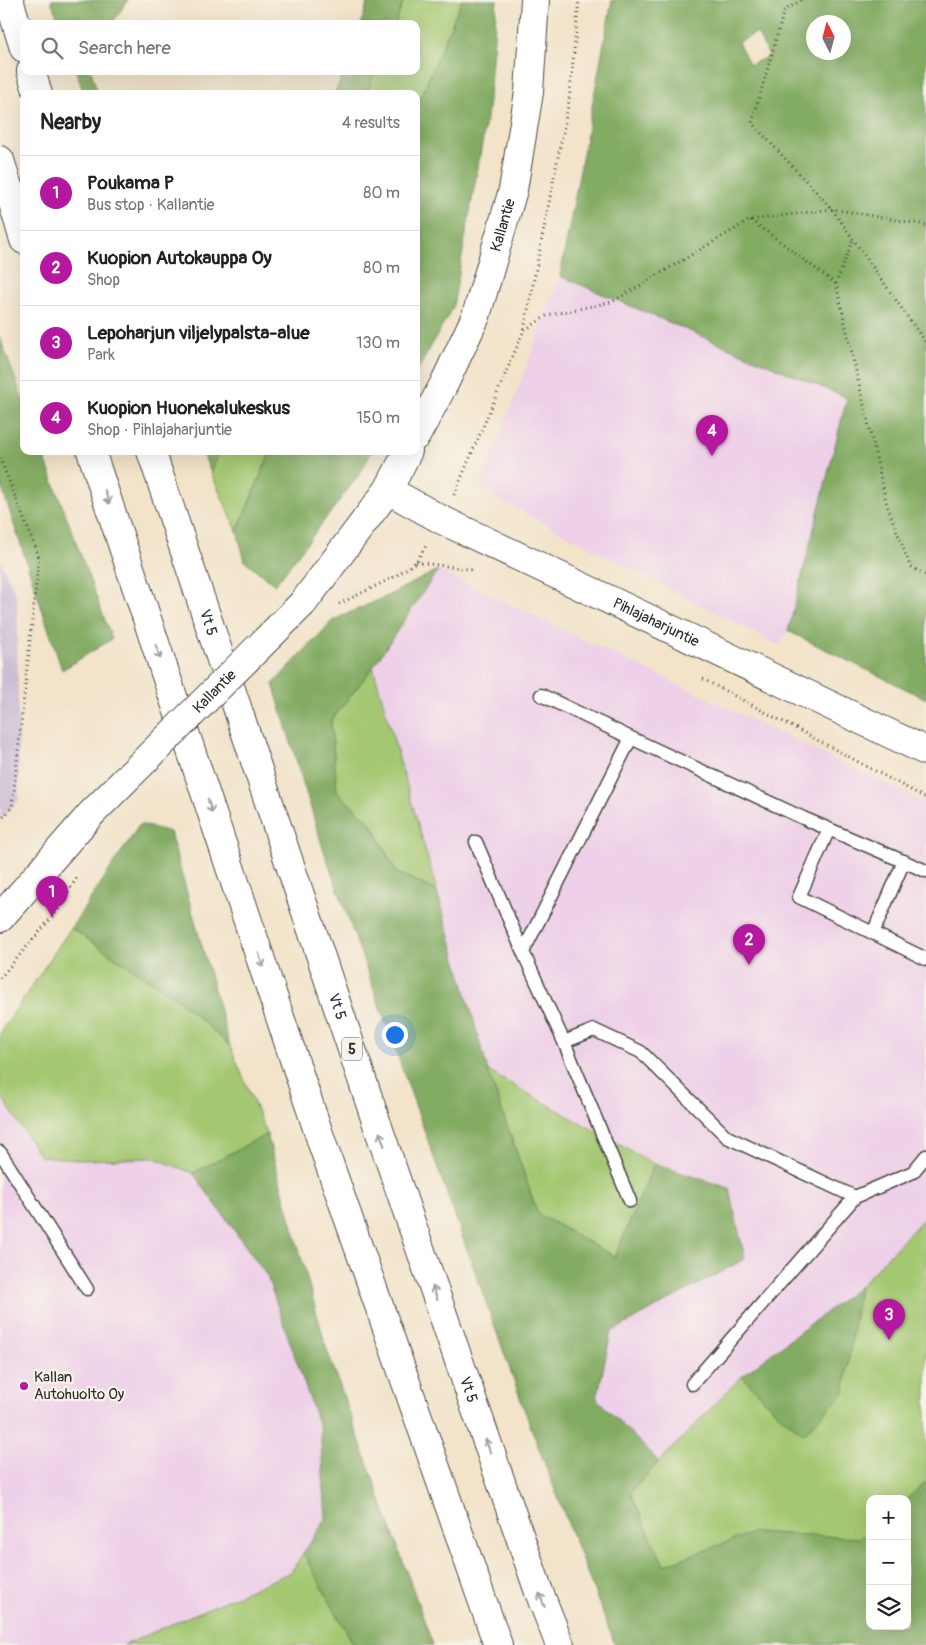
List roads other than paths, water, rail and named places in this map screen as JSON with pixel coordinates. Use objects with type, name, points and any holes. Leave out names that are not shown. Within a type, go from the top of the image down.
[{"type":"main road","points":[[9,0],[20,35]]},
{"type":"main road","name":"Kallantie","points":[[420,429],[444,384],[476,316],[513,190],[529,92],[535,0]]},
{"type":"main road","points":[[32,75],[37,90]]},
{"type":"main road","points":[[0,160],[20,227]]},
{"type":"main road","points":[[92,455],[326,1155],[498,1645]]},
{"type":"main road","name":"Vt 5","points":[[152,455],[378,1127],[539,1592],[560,1645]]},
{"type":"main road","name":"Kallantie","points":[[0,918],[91,814],[302,603],[388,490],[406,455]]},
{"type":"main road","name":"Pihlajaharjuntie","points":[[388,490],[442,520],[926,751]]},
{"type":"lane","points":[[541,695],[829,829],[925,869]]},
{"type":"lane","points":[[523,952],[631,738]]},
{"type":"lane","points":[[829,829],[799,897],[926,959]]},
{"type":"lane","points":[[476,842],[564,1042],[630,1201]]},
{"type":"lane","points":[[873,933],[904,861]]},
{"type":"lane","points":[[564,1042],[594,1030],[641,1052],[727,1136],[855,1197]]},
{"type":"lane","points":[[0,1152],[87,1290]]},
{"type":"lane","points":[[692,1384],[855,1197],[913,1172],[926,1156]]},
{"type":"place","name":"Kuopion Huonekalukeskus","points":[[712,456]]},
{"type":"place","name":"Poukama P","points":[[52,917]]},
{"type":"place","name":"Kuopion Autokauppa Oy","points":[[749,965]]},
{"type":"place","name":"Lepoharjun viljelypalsta-alue","points":[[889,1340]]},
{"type":"place","name":"Kallan Autohuolto Oy","points":[[24,1386]]}]
